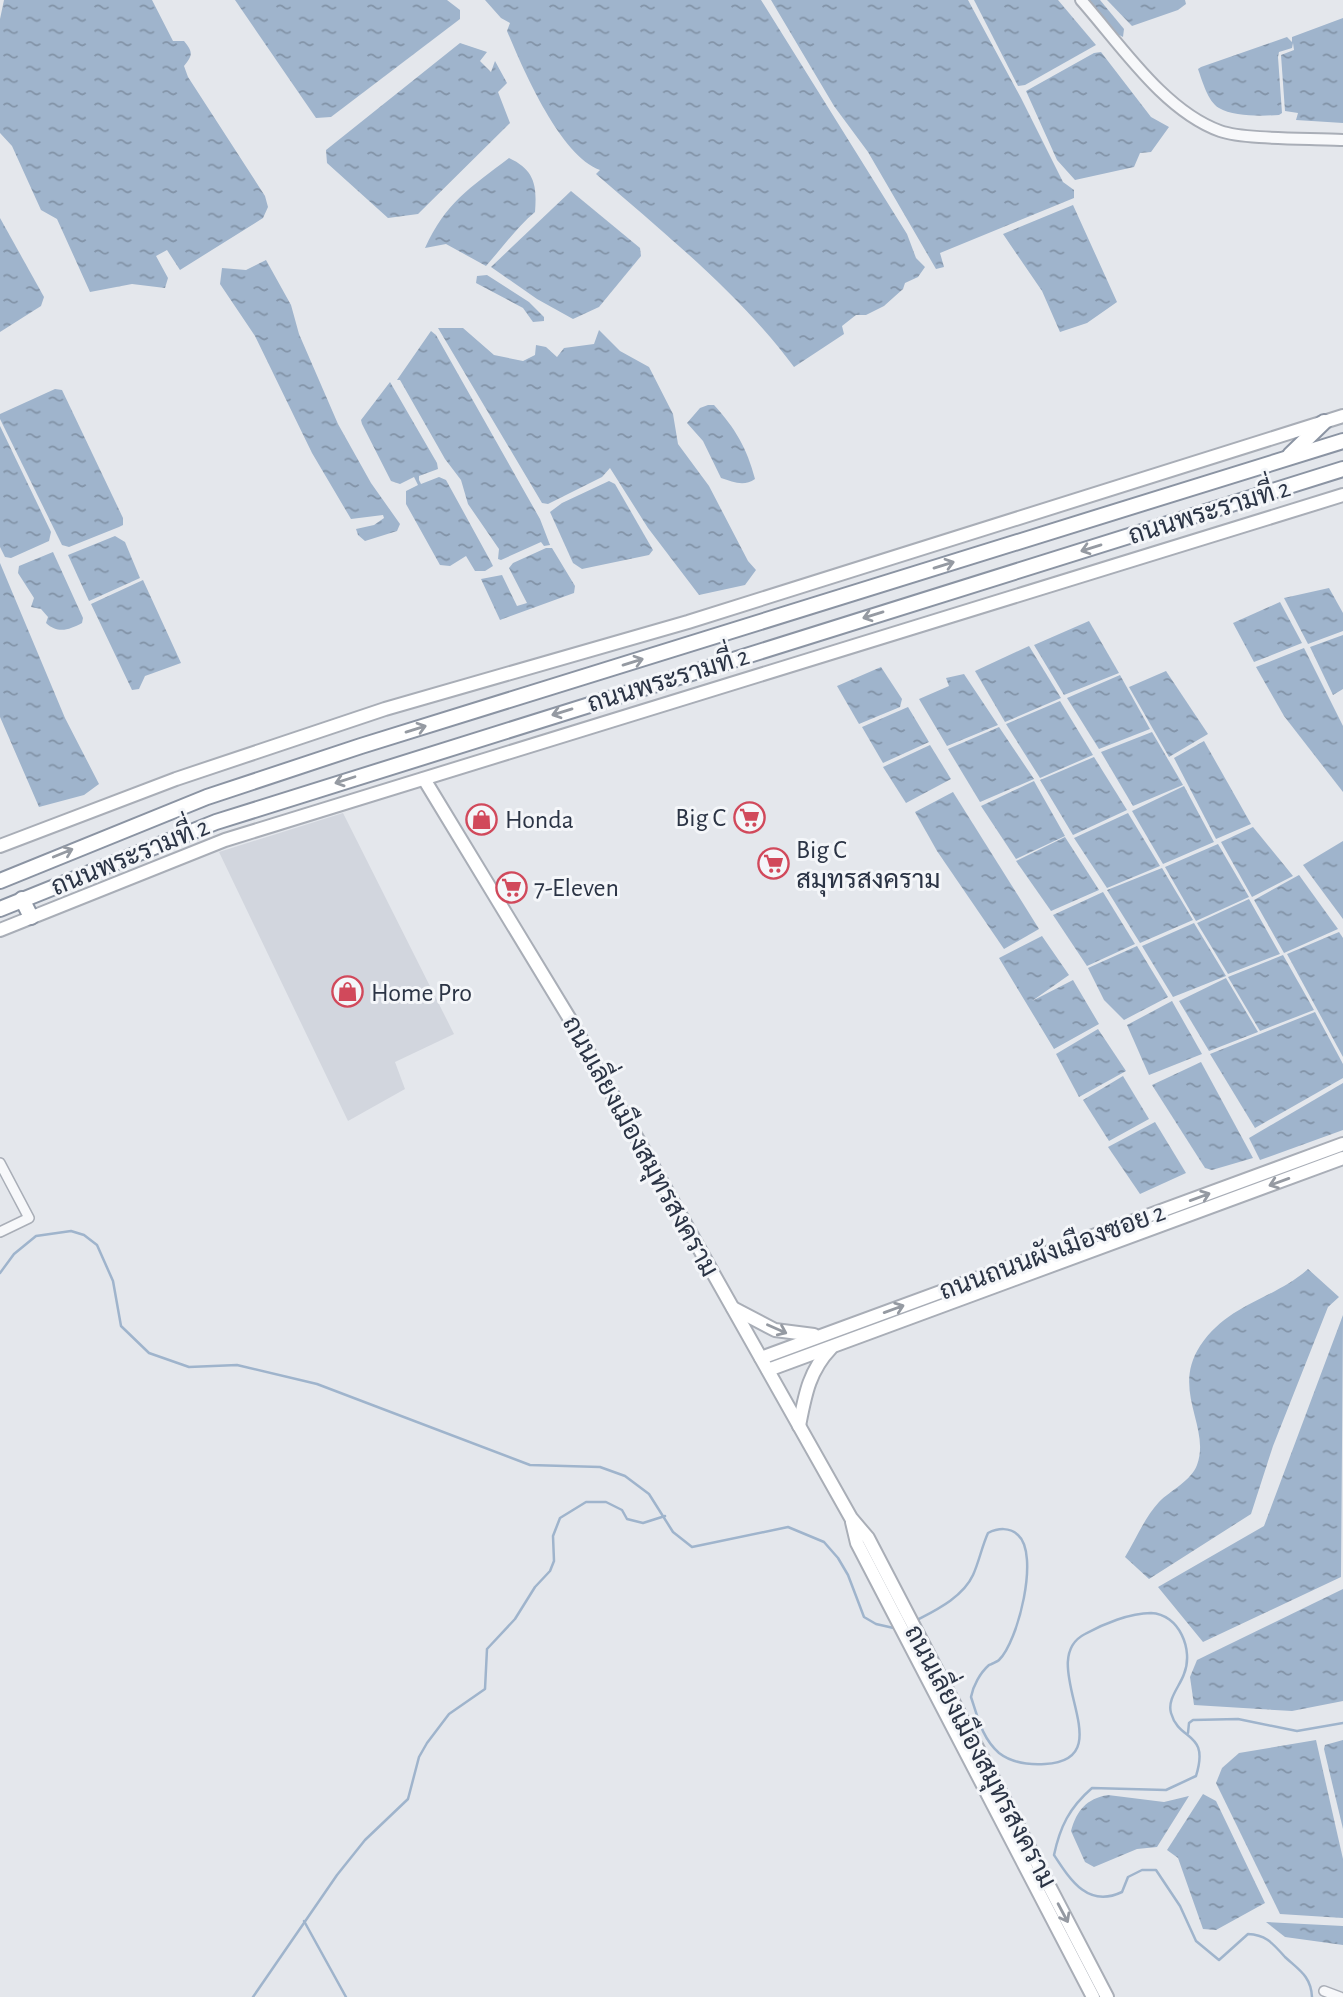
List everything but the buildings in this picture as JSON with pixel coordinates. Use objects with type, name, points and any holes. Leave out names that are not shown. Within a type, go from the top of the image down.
[{"type":"highway","points":[[1287,459],[1324,422]]},
{"type":"highway","name":"ถนนพระรามที่ 2","points":[[0,881],[207,797],[361,746],[1343,441]]},
{"type":"highway","name":"ถนนพระรามที่ 2","points":[[0,909],[229,817],[1343,470]]},
{"type":"highway","points":[[22,899],[31,917]]},
{"type":"main road","name":"ถนนพระรามที่ 2","points":[[0,846],[176,779],[385,709],[688,622],[1343,416]]},
{"type":"main road","name":"ถนนพระรามที่ 2","points":[[0,930],[225,840],[1343,495]]},
{"type":"main road","name":"ถนนเลี่ยงเมืองสมุทรสงคราม","points":[[424,779],[571,1021],[851,1518],[867,1538],[898,1610],[1093,1997]]},
{"type":"main road","name":"ถนนถนนผังเมืองซอย 2","points":[[768,1370],[834,1346],[859,1329],[1343,1144]]},
{"type":"main road","name":"ถนนถนนผังเมืองซอย 2","points":[[761,1358],[825,1335],[859,1329],[1343,1158]]},
{"type":"main road","points":[[733,1308],[788,1334],[825,1335]]},
{"type":"main road","points":[[799,1426],[811,1374],[817,1363],[834,1346]]},
{"type":"main road","name":"ถนนเลี่ยงเมืองสมุทรสงคราม","points":[[913,1639],[1107,1997]]},
{"type":"street","points":[[1081,0],[1162,93],[1188,116],[1222,132],[1343,140]]},
{"type":"street","points":[[0,1163],[29,1218],[0,1232]]},
{"type":"street","points":[[1324,1991],[1340,1997]]},
{"type":"shaded area","points":[[343,813],[454,1034],[395,1062],[405,1089],[348,1121],[219,852]]},
{"type":"water","points":[[4,0],[152,0],[173,41],[184,41],[189,48],[191,54],[184,66],[188,77],[265,196],[268,207],[263,218],[180,270],[167,250],[156,256],[168,278],[165,288],[132,284],[90,292],[57,219],[41,210],[12,146],[0,133],[0,19]]},
{"type":"water","points":[[235,0],[447,0],[460,10],[460,19],[331,117],[316,118]]},
{"type":"water","points":[[485,0],[761,0],[907,234],[916,258],[925,267],[918,277],[905,283],[903,289],[884,306],[866,315],[856,315],[842,326],[844,334],[794,367],[750,314],[725,289],[596,174],[600,170],[585,162],[571,148],[544,110],[533,88],[507,31],[510,23],[501,18]]},
{"type":"water","points":[[771,0],[968,0],[1063,182],[1074,190],[1074,198],[940,253],[944,267],[936,269],[868,152],[834,106]]},
{"type":"water","points":[[974,0],[1058,0],[1096,45],[1025,85],[1018,86]]},
{"type":"water","points":[[1086,0],[1100,0],[1124,29],[1123,37],[1115,33]]},
{"type":"water","points":[[1107,0],[1185,0],[1186,4],[1178,10],[1132,26]]},
{"type":"water","points":[[1343,18],[1343,123],[1296,120],[1298,113],[1285,111],[1281,55],[1294,50],[1293,43],[1292,48],[1279,52],[1278,57],[1282,113],[1279,115],[1232,113],[1219,108],[1209,96],[1198,69],[1201,67],[1287,37],[1292,42],[1292,37]]},
{"type":"water","points":[[460,43],[487,52],[480,61],[491,72],[495,61],[507,83],[498,92],[510,123],[418,214],[388,218],[327,163],[326,150]]},
{"type":"water","points":[[1101,52],[1151,117],[1169,127],[1151,152],[1140,153],[1134,167],[1075,180],[1057,160],[1026,91],[1094,53]]},
{"type":"water","points":[[509,158],[524,168],[532,180],[535,187],[535,212],[486,266],[446,244],[425,248],[433,232],[460,197]]},
{"type":"water","points":[[571,191],[640,248],[641,256],[599,307],[573,319],[537,299],[491,267]]},
{"type":"water","points":[[1073,205],[1117,302],[1087,323],[1060,332],[1042,291],[1003,234]]},
{"type":"water","points":[[0,218],[44,297],[41,306],[0,332]]},
{"type":"water","points":[[266,260],[291,305],[299,334],[338,424],[371,483],[400,524],[397,531],[365,541],[358,535],[356,529],[374,525],[384,518],[383,515],[351,519],[312,453],[255,336],[220,284],[222,268],[246,270]]},
{"type":"water","points":[[487,275],[529,302],[544,317],[544,321],[533,322],[523,308],[476,283],[477,276]]},
{"type":"water","points":[[438,328],[463,328],[494,355],[523,361],[535,355],[536,345],[546,347],[557,357],[564,348],[594,344],[599,330],[620,351],[649,367],[673,414],[678,444],[709,486],[748,561],[756,570],[745,585],[699,595],[648,528],[610,468],[602,477],[548,504],[542,503]]},
{"type":"water","points":[[431,331],[436,335],[540,519],[550,545],[544,546],[541,542],[498,559],[499,549],[468,504],[461,480],[445,459],[400,380],[397,380]]},
{"type":"water","points":[[390,382],[437,463],[438,469],[419,476],[421,484],[439,477],[446,480],[493,566],[485,571],[475,571],[466,556],[450,566],[440,565],[406,504],[406,491],[418,485],[414,477],[400,484],[391,481],[362,424],[361,420]]},
{"type":"water","points":[[55,389],[62,390],[123,518],[123,525],[69,547],[62,545],[0,419],[0,414]]},
{"type":"water","points":[[714,405],[734,430],[744,448],[755,479],[743,483],[721,478],[703,441],[687,423],[700,408]]},
{"type":"water","points":[[0,426],[51,532],[49,541],[11,558],[5,557],[0,547]]},
{"type":"water","points":[[609,481],[615,484],[653,550],[649,555],[582,569],[573,563],[550,512],[562,503]]},
{"type":"water","points":[[115,536],[125,542],[140,578],[89,601],[68,555]]},
{"type":"water","points":[[546,548],[552,548],[575,586],[574,593],[500,620],[481,579],[502,575],[517,606],[527,603],[509,568],[513,563]]},
{"type":"water","points":[[53,552],[83,618],[82,623],[64,630],[50,626],[46,623],[48,617],[41,609],[31,607],[34,598],[18,573],[19,566]]},
{"type":"water","points":[[0,563],[65,718],[99,784],[84,795],[39,807],[0,717]]},
{"type":"water","points":[[143,580],[181,663],[145,676],[139,689],[132,690],[91,604]]},
{"type":"water","points":[[1329,588],[1343,613],[1343,631],[1308,644],[1284,598]]},
{"type":"water","points":[[1280,602],[1302,643],[1254,662],[1233,623]]},
{"type":"water","points":[[1089,621],[1119,673],[1064,695],[1034,645]]},
{"type":"water","points":[[1343,635],[1343,689],[1333,695],[1310,647]]},
{"type":"water","points":[[1029,646],[1061,698],[1005,722],[975,671]]},
{"type":"water","points":[[1304,648],[1343,726],[1343,792],[1284,716],[1256,667]]},
{"type":"water","points":[[881,667],[902,699],[900,707],[859,724],[837,686]]},
{"type":"water","points":[[1166,671],[1208,734],[1169,757],[1129,687]]},
{"type":"water","points":[[964,674],[998,725],[947,746],[919,699],[949,686],[946,678]]},
{"type":"water","points":[[1120,675],[1150,729],[1099,749],[1067,698]]},
{"type":"water","points":[[1060,701],[1093,755],[1040,778],[1006,724]]},
{"type":"water","points":[[908,707],[929,742],[883,763],[862,727]]},
{"type":"water","points":[[999,727],[1034,779],[980,802],[948,749]]},
{"type":"water","points":[[1152,732],[1183,785],[1133,806],[1101,752]]},
{"type":"water","points":[[1204,741],[1251,824],[1216,839],[1174,758]]},
{"type":"water","points":[[930,745],[951,779],[906,803],[883,767]]},
{"type":"water","points":[[1094,757],[1127,810],[1073,835],[1040,780]]},
{"type":"water","points":[[1034,781],[1065,836],[1016,859],[981,806]]},
{"type":"water","points":[[1184,786],[1214,842],[1163,864],[1132,811]]},
{"type":"water","points":[[953,792],[1039,929],[1004,949],[937,851],[915,812]]},
{"type":"water","points":[[1128,813],[1160,866],[1107,888],[1074,838]]},
{"type":"water","points":[[1253,827],[1293,876],[1252,897],[1221,842]]},
{"type":"water","points":[[1065,837],[1099,890],[1051,911],[1016,861]]},
{"type":"water","points":[[1343,841],[1343,919],[1303,865]]},
{"type":"water","points":[[1218,844],[1249,897],[1196,921],[1165,867]]},
{"type":"water","points":[[1162,868],[1193,920],[1140,943],[1107,890]]},
{"type":"water","points":[[1299,875],[1338,929],[1284,953],[1254,900]]},
{"type":"water","points":[[1103,892],[1135,944],[1087,966],[1053,915]]},
{"type":"water","points":[[1249,899],[1280,954],[1228,974],[1197,923]]},
{"type":"water","points":[[1194,923],[1226,976],[1173,997],[1142,946]]},
{"type":"water","points":[[1339,932],[1343,938],[1343,1057],[1287,954]]},
{"type":"water","points":[[1042,936],[1069,975],[1032,1001],[1073,980],[1099,1024],[1054,1049],[999,958]]},
{"type":"water","points":[[1137,946],[1168,997],[1124,1020],[1104,1000],[1088,968]]},
{"type":"water","points":[[1283,955],[1314,1010],[1260,1031],[1228,977]]},
{"type":"water","points":[[1226,978],[1258,1032],[1209,1051],[1179,1001]]},
{"type":"water","points":[[1172,1001],[1202,1054],[1149,1075],[1127,1025]]},
{"type":"water","points":[[1315,1012],[1343,1064],[1343,1078],[1255,1128],[1210,1054]]},
{"type":"water","points":[[1098,1029],[1126,1071],[1079,1097],[1056,1054]]},
{"type":"water","points":[[1201,1062],[1253,1158],[1212,1170],[1205,1168],[1152,1085]]},
{"type":"water","points":[[1123,1076],[1149,1119],[1109,1141],[1083,1100]]},
{"type":"water","points":[[1343,1083],[1343,1130],[1260,1160],[1249,1138]]},
{"type":"water","points":[[1155,1122],[1186,1173],[1140,1194],[1108,1147]]},
{"type":"water","points":[[1308,1269],[1339,1297],[1328,1307],[1273,1446],[1251,1514],[1149,1579],[1125,1557],[1154,1508],[1186,1481],[1197,1465],[1199,1437],[1189,1378],[1192,1362],[1200,1346],[1224,1320]]},
{"type":"water","points":[[1343,1315],[1341,1577],[1203,1642],[1158,1587],[1264,1526]]},
{"type":"water","points":[[1343,1589],[1343,1701],[1292,1711],[1194,1705],[1190,1677],[1197,1660]]},
{"type":"water","points":[[1316,1740],[1343,1859],[1343,1918],[1280,1914],[1216,1783],[1222,1768],[1239,1753]]},
{"type":"water","points":[[1343,1740],[1343,1829],[1324,1749],[1325,1745]]},
{"type":"water","points":[[1203,1794],[1216,1801],[1265,1903],[1216,1930],[1203,1929],[1178,1858],[1167,1850]]},
{"type":"water","points":[[1108,1795],[1164,1802],[1189,1796],[1157,1847],[1137,1849],[1094,1867],[1085,1862],[1071,1831],[1076,1817],[1088,1803]]},
{"type":"water","points":[[1266,1922],[1343,1926],[1343,1945],[1285,1937]]},
{"type":"waterway","points":[[0,1273],[14,1254],[36,1236],[71,1231],[84,1235],[97,1245],[113,1281],[121,1326],[149,1353],[189,1367],[237,1365],[317,1384],[530,1465],[600,1467],[625,1476],[649,1494],[673,1532],[692,1547],[788,1527],[824,1542],[838,1558],[848,1575],[864,1617],[876,1624],[898,1629]]},
{"type":"waterway","points":[[253,1997],[337,1875],[365,1840],[408,1799],[419,1757],[427,1743],[449,1714],[485,1689],[487,1649],[515,1619],[535,1587],[550,1571],[554,1561],[553,1536],[560,1518],[586,1502],[606,1502],[622,1510],[627,1519],[643,1523],[665,1516]]},
{"type":"waterway","points":[[917,1620],[948,1602],[969,1583],[988,1533],[1004,1529],[1018,1535],[1024,1545],[1027,1560],[1027,1578],[1019,1618],[1006,1650],[999,1660],[983,1672],[971,1697],[978,1720],[993,1747],[1004,1756],[1027,1764],[1045,1764],[1068,1758],[1078,1746],[1079,1728],[1068,1665],[1071,1647],[1085,1634],[1108,1623],[1143,1613],[1161,1615],[1176,1626],[1185,1644],[1187,1665],[1170,1708],[1175,1722],[1192,1738],[1199,1751],[1196,1776],[1166,1790],[1092,1788],[1067,1818],[1054,1855],[1074,1882],[1099,1897],[1122,1892],[1128,1877],[1142,1870],[1156,1870],[1180,1906],[1196,1941],[1219,1960],[1248,1934],[1260,1936],[1273,1944],[1303,1974],[1312,1997]]},
{"type":"waterway","points":[[1188,1733],[1189,1723],[1193,1720],[1238,1719],[1297,1731],[1343,1723]]},
{"type":"waterway","points":[[304,1921],[346,1997]]},
{"type":"place","name":"Big C","points":[[749,817]]},
{"type":"place","name":"Honda","points":[[482,819]]},
{"type":"place","name":"Big C สมุทรสงคราม","points":[[773,864]]},
{"type":"place","name":"7-Eleven","points":[[511,887]]},
{"type":"place","name":"Home Pro","points":[[348,992]]}]
